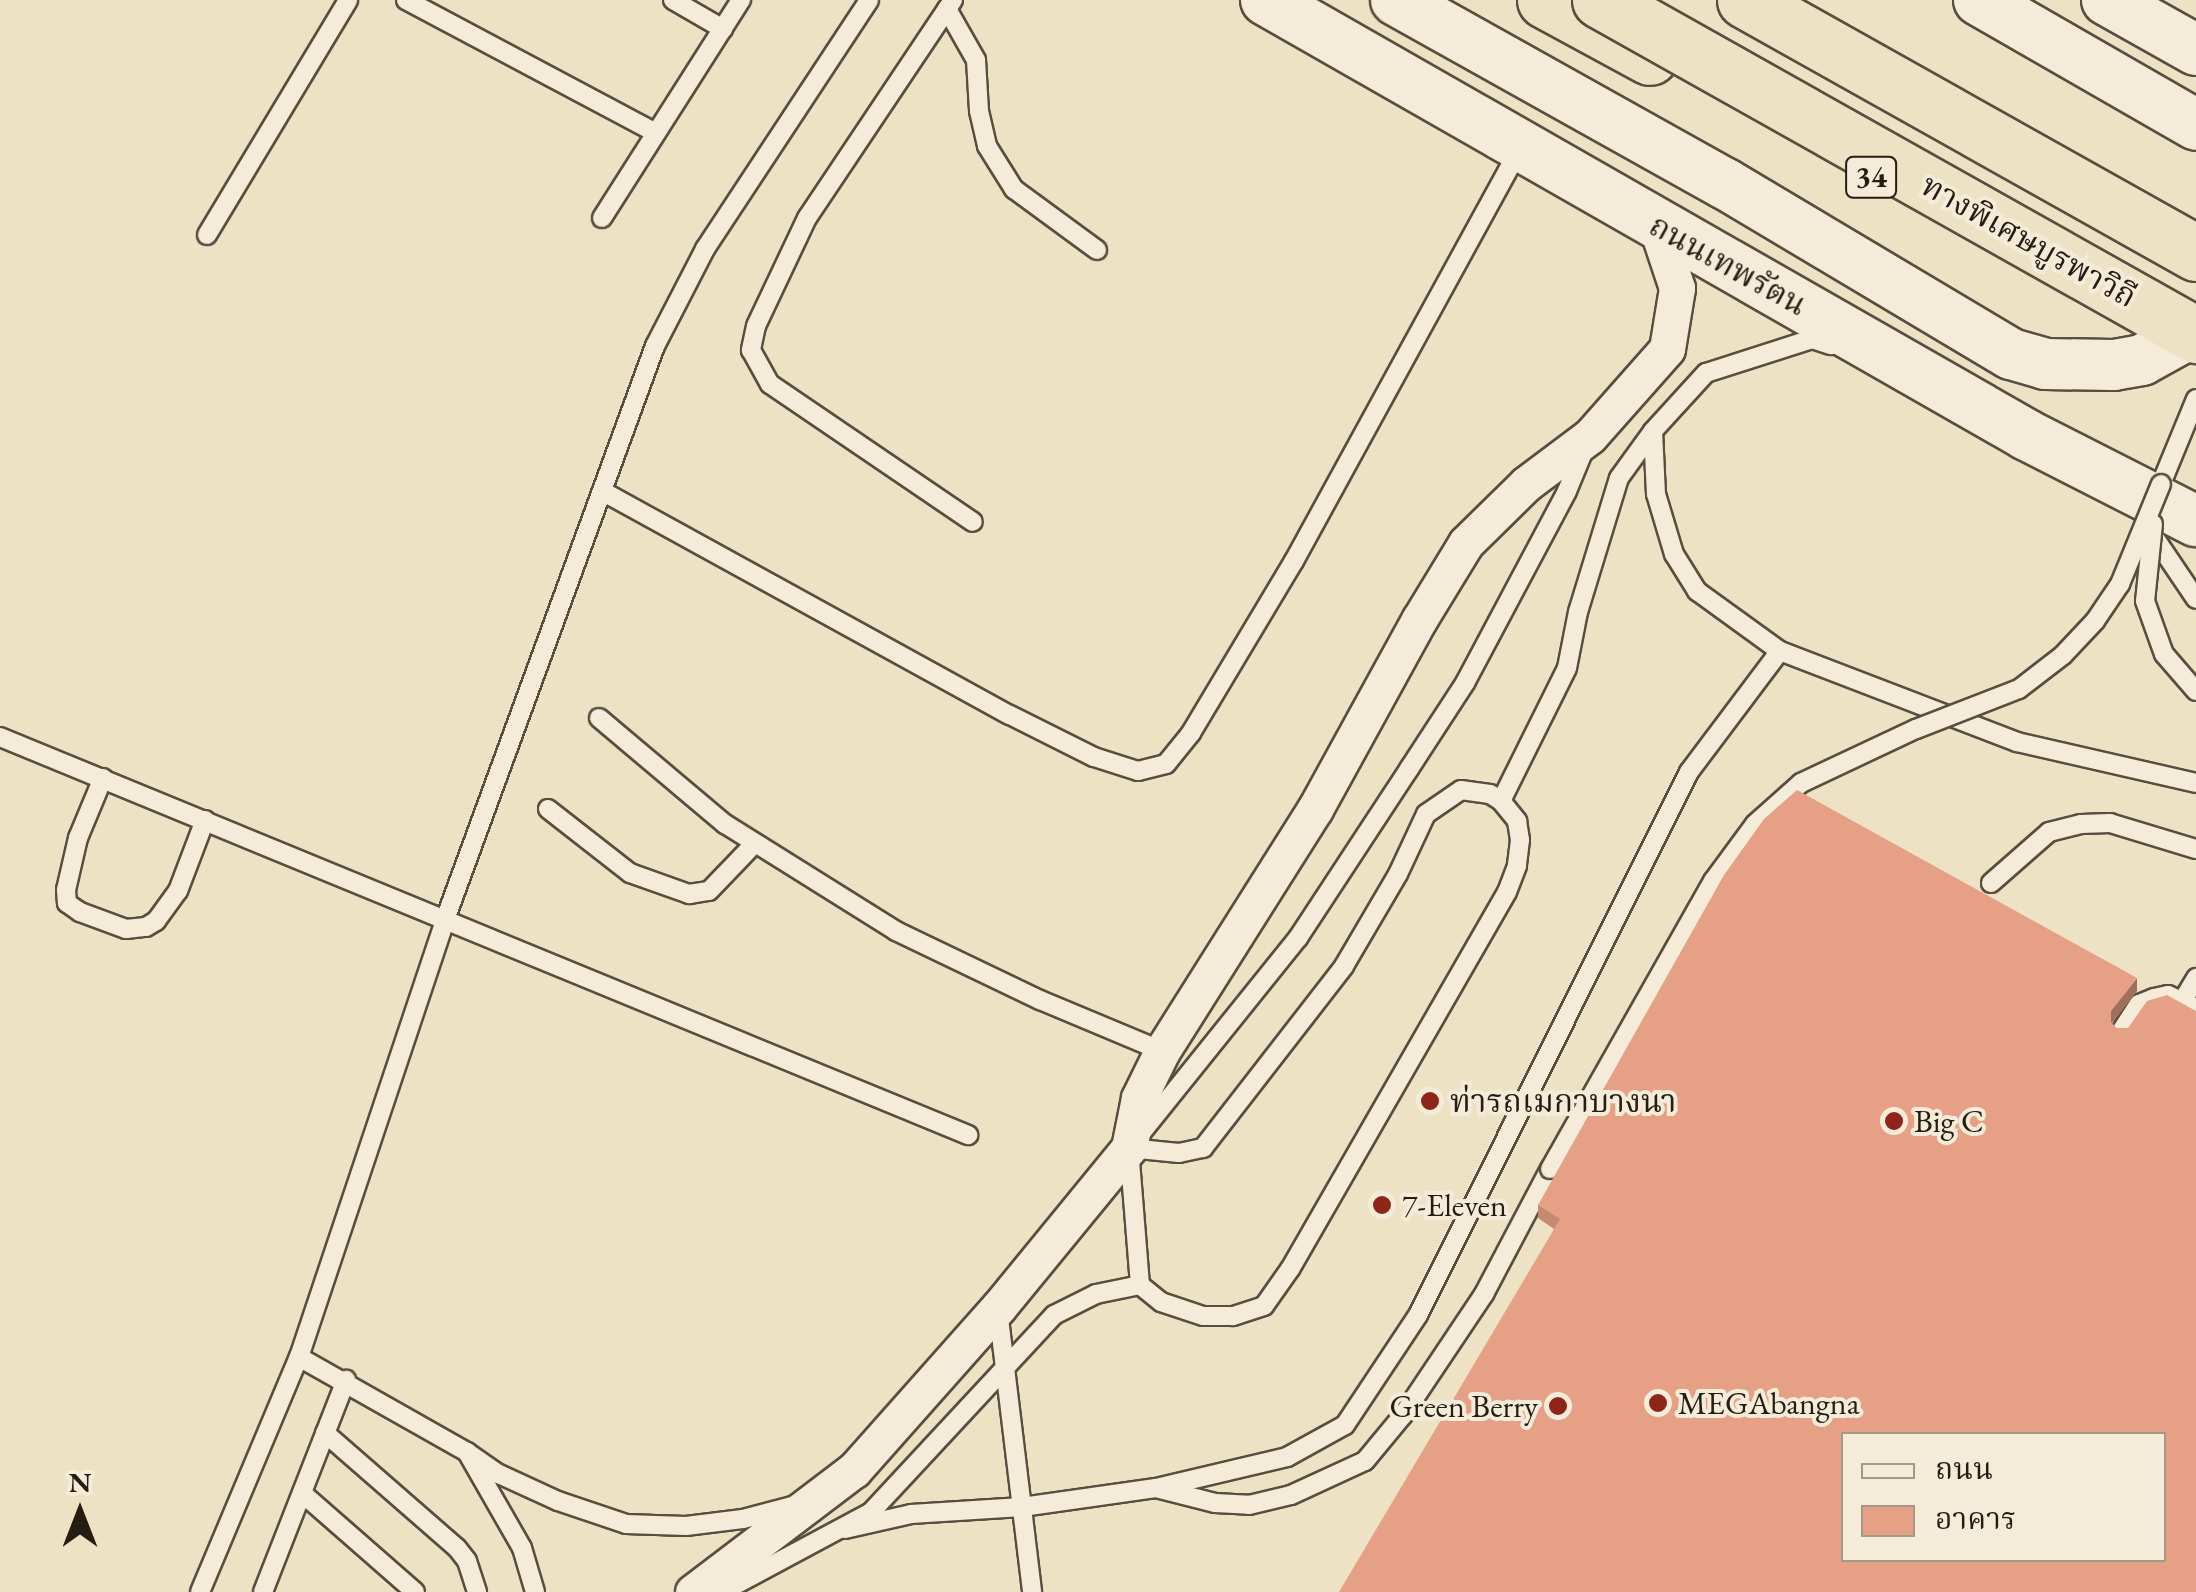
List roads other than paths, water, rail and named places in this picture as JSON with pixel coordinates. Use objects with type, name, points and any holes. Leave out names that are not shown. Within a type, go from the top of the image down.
[{"type":"highway","name":"34","points":[[1545,0],[2196,357]]},
{"type":"highway","name":"ทางพิเศษบูรพาวิถี","points":[[1600,0],[2196,332]]},
{"type":"highway","points":[[1745,0],[2196,253]]},
{"type":"highway","points":[[1798,0],[2196,222]]},
{"type":"main road","name":"ถนนเทพรัตน","points":[[1266,0],[1656,225],[1913,367],[2137,483],[2196,521]]},
{"type":"main road","points":[[1396,0],[1724,182],[2011,354],[2045,364],[2114,366],[2142,360],[2196,332]]},
{"type":"main road","points":[[1979,0],[2196,125]]},
{"type":"main road","points":[[2106,0],[2196,50]]},
{"type":"street","points":[[693,1592],[821,1497],[878,1444],[998,1308],[1129,1148],[1139,1098],[1162,1051],[1315,808],[1466,543],[1526,484],[1590,436],[1667,349],[1677,288],[1656,225]]},
{"type":"lane","points":[[207,235],[348,0]]},
{"type":"lane","points":[[406,0],[656,133]]},
{"type":"lane","points":[[673,0],[722,29]]},
{"type":"lane","points":[[602,218],[741,0]]},
{"type":"lane","points":[[200,1592],[298,1357],[446,917],[655,346],[705,249],[869,0]]},
{"type":"lane","points":[[950,5],[976,60],[979,111],[987,146],[1014,189],[1097,250]]},
{"type":"lane","points":[[950,5],[807,218],[756,326],[751,350],[770,384],[973,522]]},
{"type":"lane","points":[[602,491],[1010,715],[1094,756],[1138,771],[1166,764],[1191,733],[1294,561],[1521,148]]},
{"type":"lane","points":[[1501,801],[1566,668],[1619,478],[1653,430],[1706,373],[1812,340],[1913,367]]},
{"type":"lane","points":[[1156,1488],[1214,1503],[1250,1505],[1291,1495],[1364,1460],[1403,1415],[1484,1294],[1550,1168],[1713,881],[1755,824],[1801,782],[1916,729],[2019,689],[2063,655],[2095,621],[2120,584],[2137,483],[2196,399]]},
{"type":"lane","points":[[1653,430],[1656,494],[1674,554],[1697,591],[1780,651],[2017,742],[2196,784]]},
{"type":"lane","points":[[1129,1148],[1178,1153],[1203,1148],[1344,966],[1398,874],[1426,814],[1462,790],[1490,794],[1501,801],[1517,821],[1520,840],[1517,866],[1507,892],[1264,1306],[1233,1316],[1204,1316],[1162,1302],[1140,1285],[1129,1148],[1298,938],[1465,683],[1567,490],[1590,436]]},
{"type":"lane","points":[[2137,483],[2196,600]]},
{"type":"lane","points":[[2137,483],[2146,565],[2145,601],[2164,654],[2196,690]]},
{"type":"lane","points":[[846,1529],[911,1514],[1022,1507],[1156,1488],[1287,1457],[1345,1426],[1418,1314],[1690,772],[1780,651]]},
{"type":"lane","points":[[598,718],[725,824],[896,931],[1040,1000],[1162,1051]]},
{"type":"lane","points":[[0,737],[446,917],[968,1135]]},
{"type":"lane","points":[[103,778],[78,838],[66,890],[67,902],[80,912],[126,928],[156,921],[178,891],[205,820]]},
{"type":"lane","points":[[548,808],[630,873],[689,894],[709,891],[755,843]]},
{"type":"lane","points":[[1990,883],[2049,832],[2081,824],[2110,823],[2196,848]]},
{"type":"lane","points":[[2122,1030],[2139,1004],[2168,995],[2189,1004],[2196,978]]},
{"type":"lane","points":[[722,1592],[846,1529],[892,1494],[1054,1314],[1096,1294],[1140,1285]]},
{"type":"lane","points":[[998,1308],[1032,1592]]},
{"type":"lane","points":[[298,1357],[346,1380],[499,1474],[558,1501],[626,1524],[686,1526],[743,1520],[821,1497]]},
{"type":"lane","points":[[270,1589],[346,1380]]},
{"type":"lane","points":[[325,1434],[458,1548],[467,1561],[477,1592]]},
{"type":"lane","points":[[467,1452],[522,1548],[536,1592]]},
{"type":"lane","points":[[302,1494],[415,1592]]},
{"type":"place","name":"ท่ารถเมกาบางนา","points":[[1430,1101]]},
{"type":"place","name":"Big C","points":[[1894,1121]]},
{"type":"place","name":"7-Eleven","points":[[1382,1205]]},
{"type":"place","name":"MEGAbangna","points":[[1658,1403]]},
{"type":"place","name":"Green Berry","points":[[1558,1406]]}]
